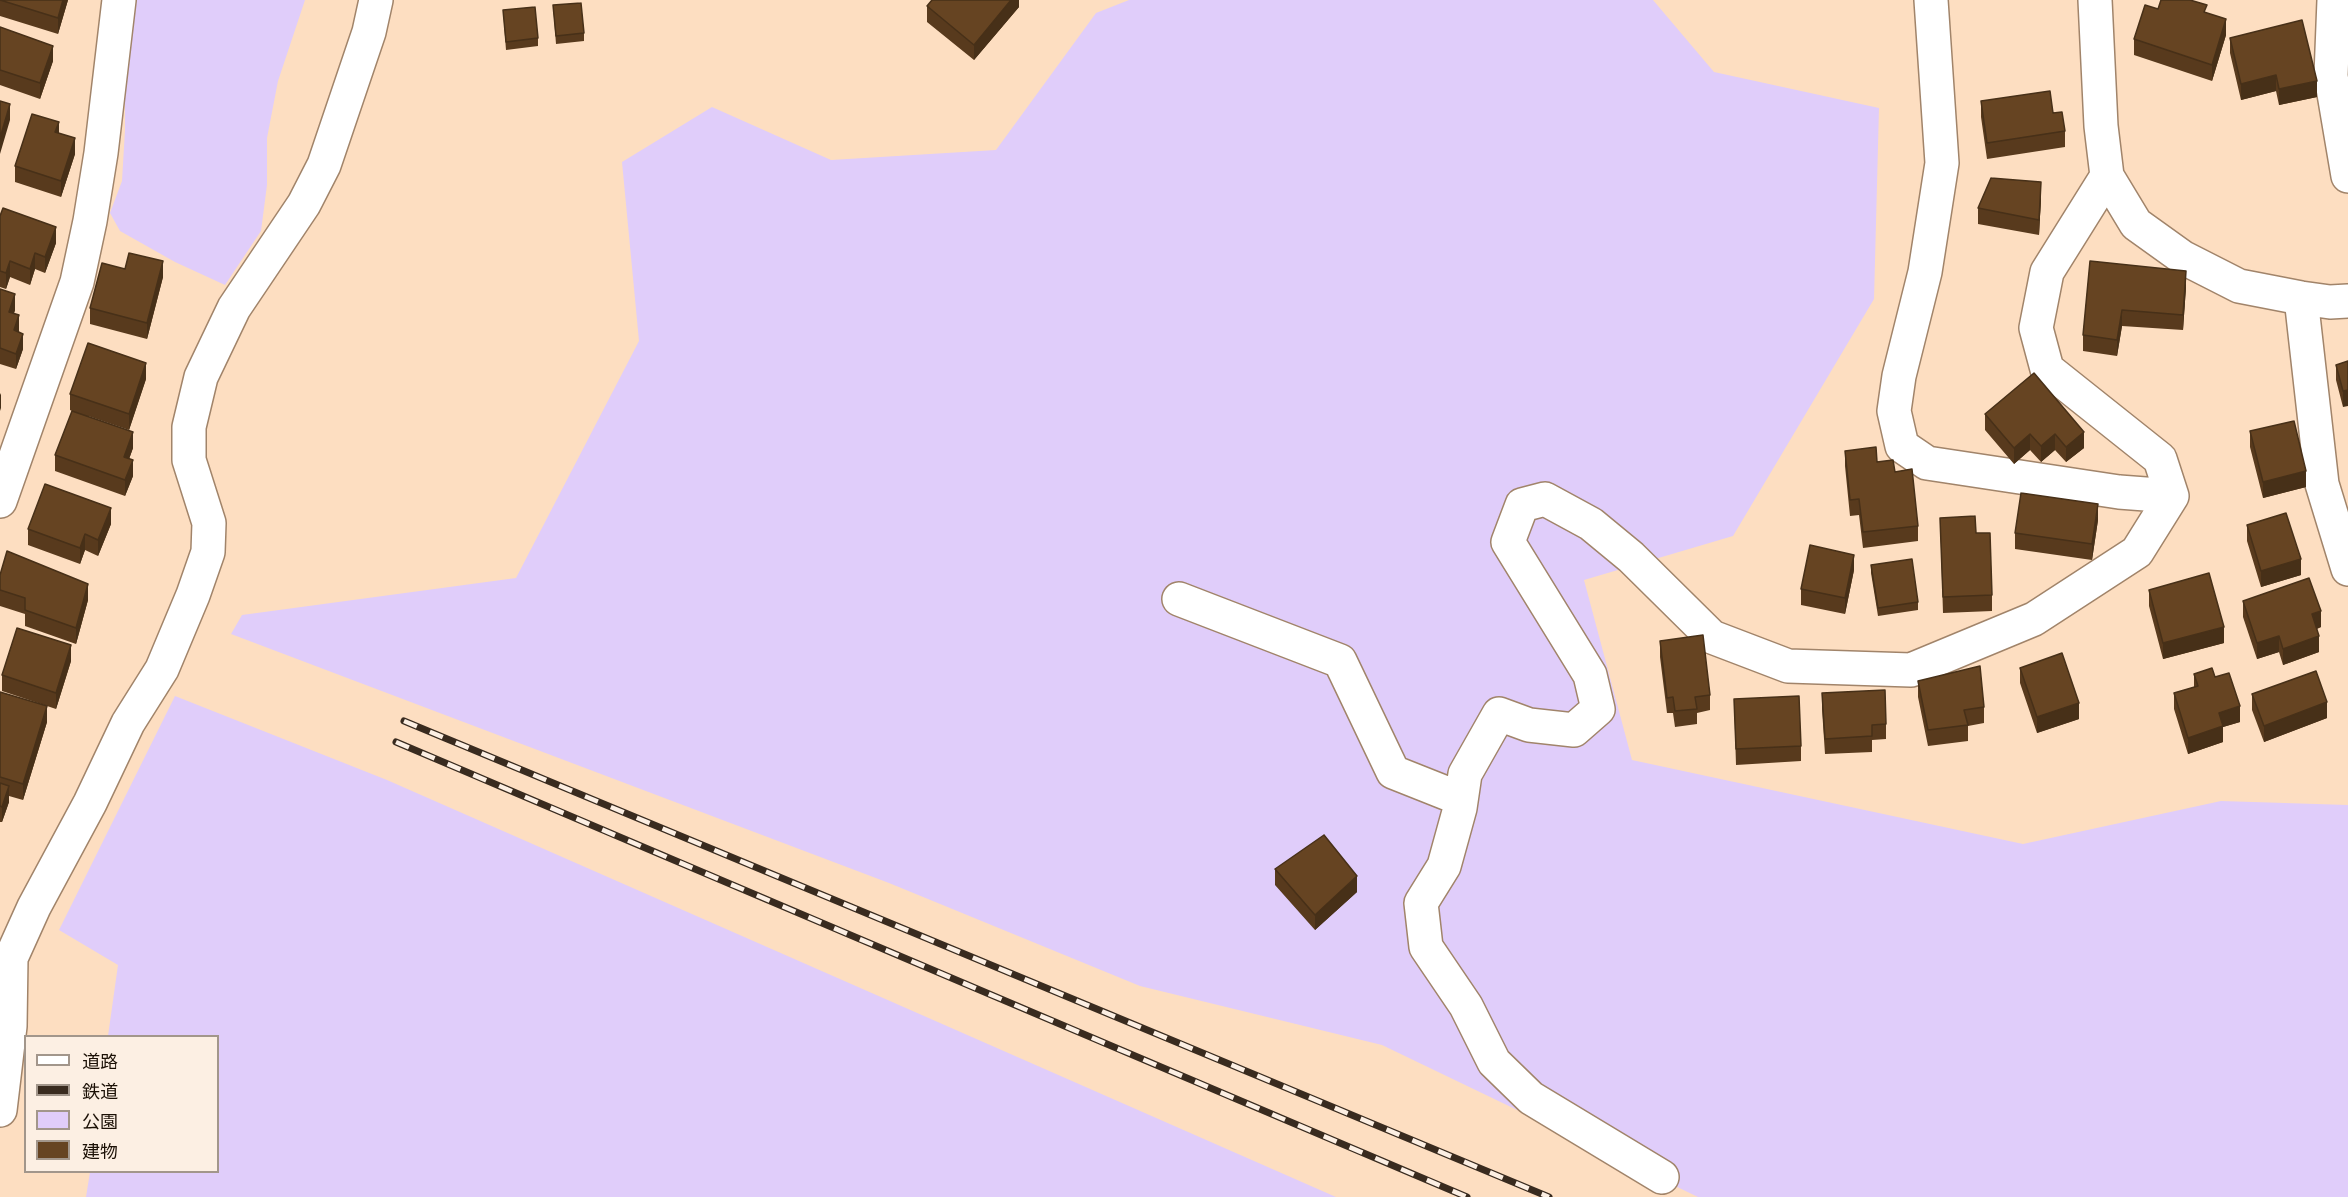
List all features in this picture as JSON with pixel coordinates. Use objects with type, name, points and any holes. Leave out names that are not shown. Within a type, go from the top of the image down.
[{"type":"street","points":[[0,501],[77,282],[101,153],[119,0]]},
{"type":"street","points":[[0,1110],[10,1026],[6,957],[90,803],[128,723],[162,669],[194,596],[208,552],[208,523],[189,460],[189,427],[201,377],[234,308],[304,204],[324,165],[369,32],[376,0]]},
{"type":"street","points":[[1931,0],[1942,163],[1925,272],[1899,376],[1894,411],[1902,446],[1927,463],[2119,492],[2172,496]]},
{"type":"street","points":[[2095,0],[2101,126],[2107,176],[2136,224],[2182,257],[2239,286],[2330,302],[2348,301]]},
{"type":"street","points":[[2334,0],[2331,76],[2348,176]]},
{"type":"street","points":[[1662,1177],[1532,1098],[1494,1062],[1466,1006],[1426,947],[1421,903],[1444,866],[1465,774],[1499,714],[1529,725],[1574,730],[1598,709],[1590,675],[1508,542],[1522,506],[1545,499],[1591,524],[1631,557],[1712,637],[1788,666],[1911,670],[2034,619],[2138,552],[2172,496],[2160,459],[2047,369],[2036,328],[2047,272],[2107,176]]},
{"type":"street","points":[[2301,298],[2322,484],[2348,569]]},
{"type":"street","points":[[1179,599],[1340,661],[1393,772],[1461,799]]},
{"type":"green space","points":[[131,0],[305,0],[278,81],[267,138],[267,185],[261,231],[225,285],[175,262],[120,231],[110,213],[122,181],[125,130],[125,44]]},
{"type":"green space","points":[[1129,0],[1653,0],[1714,72],[1879,108],[1874,299],[1733,536],[1584,580],[1632,760],[2023,844],[2221,801],[2348,805],[2348,1197],[1698,1197],[1382,1045],[1140,986],[889,883],[231,634],[242,615],[516,578],[639,341],[622,162],[712,107],[831,160],[996,150],[1096,13]]},
{"type":"green space","points":[[175,696],[387,780],[1336,1197],[86,1197],[90,1173],[219,1173],[219,1035],[108,1035],[118,965],[59,930]]},
{"type":"building","points":[[0,0],[63,0],[58,18]]},
{"type":"building","points":[[932,0],[1011,0],[974,45],[927,6]]},
{"type":"building","points":[[2161,0],[2190,0],[2207,5],[2204,12],[2226,19],[2212,65],[2134,39],[2145,5],[2158,9]]},
{"type":"building","points":[[581,3],[584,33],[556,36],[553,5]]},
{"type":"building","points":[[535,7],[538,38],[506,42],[503,10]]},
{"type":"building","points":[[2302,20],[2317,81],[2279,89],[2276,75],[2241,84],[2230,38]]},
{"type":"building","points":[[0,27],[53,46],[40,83],[0,70]]},
{"type":"building","points":[[2050,91],[2053,113],[2062,112],[2065,131],[1987,143],[1981,101]]},
{"type":"building","points":[[0,101],[10,104],[0,138]]},
{"type":"building","points":[[32,114],[59,122],[55,132],[75,138],[61,181],[15,166]]},
{"type":"building","points":[[1991,178],[2041,182],[2039,220],[1978,208]]},
{"type":"building","points":[[3,208],[56,227],[45,257],[35,253],[30,269],[10,261],[6,273],[0,271],[0,216]]},
{"type":"building","points":[[129,253],[163,261],[147,323],[90,308],[102,263],[125,269]]},
{"type":"building","points":[[2090,261],[2186,271],[2183,315],[2122,310],[2117,340],[2083,335]]},
{"type":"building","points":[[0,289],[15,294],[9,312],[19,315],[14,330],[23,334],[16,354],[0,348]]},
{"type":"building","points":[[88,343],[146,363],[129,414],[70,394]]},
{"type":"building","points":[[2348,361],[2348,390],[2343,391],[2336,365]]},
{"type":"building","points":[[2034,373],[2084,432],[2066,447],[2055,434],[2041,446],[2030,434],[2014,448],[1985,414]]},
{"type":"building","points":[[72,411],[133,432],[124,457],[133,460],[125,480],[55,455]]},
{"type":"building","points":[[2294,421],[2306,471],[2263,482],[2250,431]]},
{"type":"building","points":[[1876,447],[1877,462],[1893,460],[1895,472],[1912,469],[1918,526],[1863,532],[1859,499],[1850,500],[1845,451]]},
{"type":"building","points":[[45,484],[111,508],[98,540],[85,534],[80,548],[28,529]]},
{"type":"building","points":[[2021,493],[2098,504],[2092,544],[2015,533]]},
{"type":"building","points":[[2286,513],[2301,559],[2261,571],[2247,525]]},
{"type":"building","points":[[1975,516],[1976,533],[1990,533],[1992,595],[1943,597],[1940,518]]},
{"type":"building","points":[[1810,545],[1854,555],[1845,598],[1801,589]]},
{"type":"building","points":[[7,551],[88,584],[76,628],[25,610],[25,598],[0,590],[0,575]]},
{"type":"building","points":[[1912,559],[1918,602],[1878,608],[1871,565]]},
{"type":"building","points":[[2209,573],[2224,627],[2163,643],[2149,590]]},
{"type":"building","points":[[2309,578],[2321,611],[2312,614],[2319,636],[2283,649],[2279,636],[2257,643],[2243,601]]},
{"type":"building","points":[[17,628],[71,645],[56,693],[2,675]]},
{"type":"building","points":[[1703,635],[1710,695],[1695,697],[1697,709],[1675,711],[1673,697],[1667,698],[1660,641]]},
{"type":"building","points":[[2062,653],[2079,703],[2037,717],[2020,668]]},
{"type":"building","points":[[1980,666],[1984,707],[1964,710],[1968,725],[1928,730],[1918,681]]},
{"type":"building","points":[[2212,668],[2215,677],[2229,673],[2240,706],[2219,713],[2223,726],[2188,738],[2174,693],[2198,686],[2194,674]]},
{"type":"building","points":[[2316,671],[2327,702],[2264,726],[2252,694]]},
{"type":"building","points":[[1885,690],[1886,724],[1872,725],[1872,736],[1825,739],[1822,693]]},
{"type":"building","points":[[0,692],[47,706],[23,784],[0,777]]},
{"type":"building","points":[[1799,696],[1801,746],[1736,749],[1734,699]]},
{"type":"building","points":[[0,783],[9,786],[2,807],[0,806]]},
{"type":"building","points":[[1324,835],[1357,876],[1315,915],[1275,869]]},
{"type":"railway","points":[[404,721],[1549,1197]]},
{"type":"railway","points":[[396,742],[1467,1197]]}]
